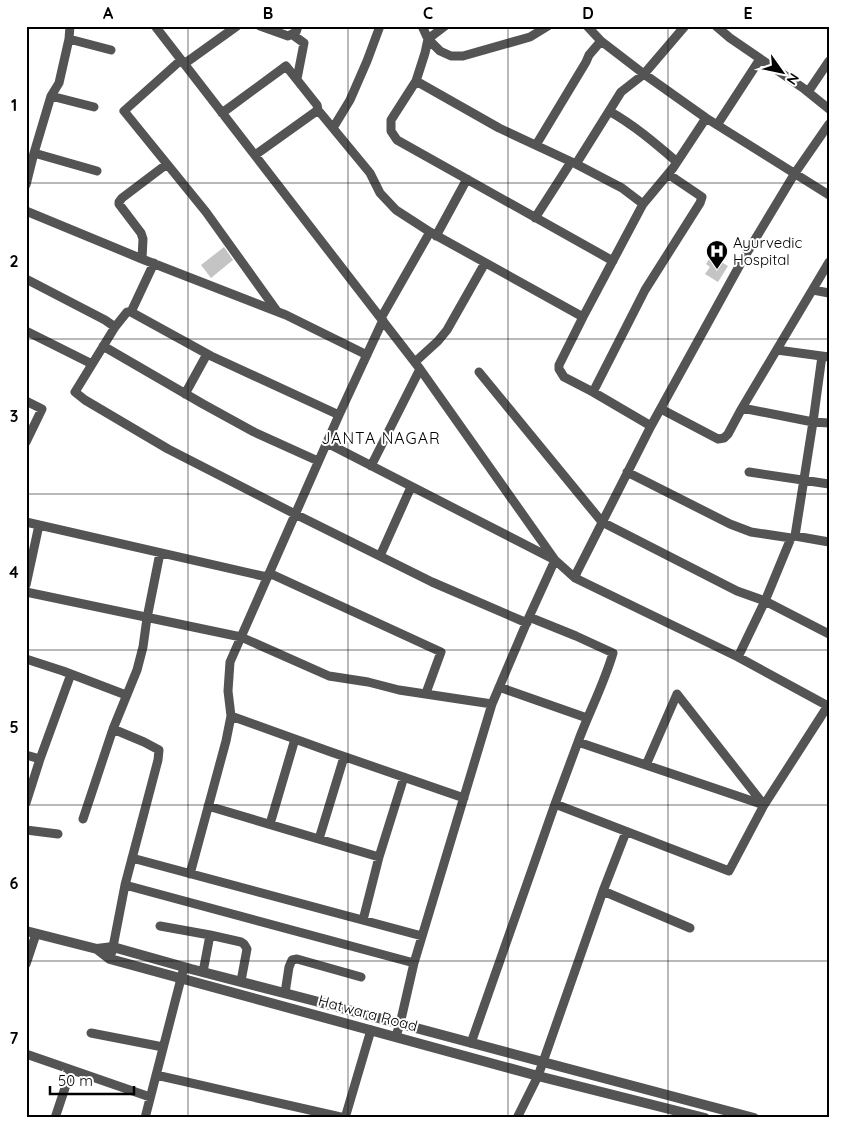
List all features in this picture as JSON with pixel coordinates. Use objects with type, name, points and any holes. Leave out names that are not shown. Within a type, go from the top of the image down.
[{"type":"street","points":[[26,184],[51,96],[59,83],[70,26]]},
{"type":"street","points":[[155,26],[418,365],[555,560],[575,578],[738,657],[828,705],[764,805],[729,871],[555,804]]},
{"type":"street","points":[[260,26],[288,36],[293,35],[304,43],[297,79]]},
{"type":"street","points":[[293,35],[298,26]]},
{"type":"street","points":[[333,128],[350,100],[380,26]]},
{"type":"street","points":[[422,26],[428,39],[440,51],[451,56],[463,56],[530,37],[548,26]]},
{"type":"street","points":[[445,26],[428,39],[416,81],[391,120],[391,131],[397,140],[613,261]]},
{"type":"street","points":[[587,26],[601,40],[644,74],[706,118],[829,195]]},
{"type":"street","points":[[535,218],[621,92],[644,74],[685,26]]},
{"type":"street","points":[[233,27],[183,62],[124,110],[206,212],[278,312]]},
{"type":"street","points":[[717,27],[829,109]]},
{"type":"street","points":[[69,39],[111,50]]},
{"type":"street","points":[[536,145],[589,55],[601,40]]},
{"type":"street","points":[[717,125],[760,59]]},
{"type":"street","points":[[808,92],[829,61]]},
{"type":"street","points":[[222,113],[286,66],[317,104],[318,110],[370,173],[380,194],[396,210],[433,234],[583,317]]},
{"type":"street","points":[[416,81],[499,128],[622,188],[643,204]]},
{"type":"street","points":[[51,96],[94,107]]},
{"type":"street","points":[[255,155],[318,110]]},
{"type":"street","points":[[608,110],[650,139],[677,162]]},
{"type":"street","points":[[650,426],[564,377],[559,369],[559,365],[643,204],[677,162],[706,118]]},
{"type":"street","points":[[575,578],[650,426],[742,261],[795,173],[829,124]]},
{"type":"street","points":[[34,153],[97,171]]},
{"type":"street","points":[[142,259],[143,239],[119,202],[168,164]]},
{"type":"street","points":[[593,392],[645,290],[700,203],[702,197],[668,174]]},
{"type":"street","points":[[190,874],[232,716],[228,691],[230,662],[382,319],[467,179]]},
{"type":"street","points":[[26,211],[154,264],[278,312],[367,355]]},
{"type":"street","points":[[661,409],[718,439],[724,438],[829,262]]},
{"type":"street","points":[[371,466],[418,365],[447,330],[485,263]]},
{"type":"street","points":[[131,312],[154,264]]},
{"type":"street","points":[[26,280],[105,320],[115,327]]},
{"type":"street","points":[[812,290],[829,293]]},
{"type":"street","points":[[338,415],[207,354],[131,312],[127,312],[115,327],[75,392],[168,449],[432,582],[528,620],[576,636],[612,653],[607,672],[587,718],[555,804],[471,1043]]},
{"type":"street","points":[[26,331],[92,364]]},
{"type":"street","points":[[104,346],[254,432],[318,461]]},
{"type":"street","points":[[738,657],[793,537],[825,357],[777,350]]},
{"type":"street","points":[[185,394],[207,354]]},
{"type":"street","points":[[479,372],[602,522],[737,591],[765,601],[829,634]]},
{"type":"street","points":[[26,401],[42,409],[26,442]]},
{"type":"street","points":[[742,408],[813,422],[829,423]]},
{"type":"street","points":[[326,444],[555,560]]},
{"type":"street","points":[[627,472],[730,524],[751,532],[829,542]]},
{"type":"street","points":[[749,472],[829,484]]},
{"type":"street","points":[[380,556],[411,487]]},
{"type":"street","points":[[26,522],[160,553],[268,575],[441,652],[426,693]]},
{"type":"street","points":[[26,585],[39,525]]},
{"type":"street","points":[[83,819],[143,647],[146,618],[160,553]]},
{"type":"street","points":[[396,1036],[414,963],[492,704],[555,560]]},
{"type":"street","points":[[26,592],[241,637],[329,676],[368,682],[399,690],[492,704]]},
{"type":"street","points":[[26,659],[126,695]]},
{"type":"street","points":[[26,803],[71,674]]},
{"type":"street","points":[[499,688],[587,718]]},
{"type":"street","points":[[646,765],[676,694],[764,805]]},
{"type":"street","points":[[232,716],[464,798]]},
{"type":"street","points":[[110,959],[125,885],[159,750],[113,729]]},
{"type":"street","points":[[270,824],[295,739]]},
{"type":"street","points":[[578,742],[764,805]]},
{"type":"street","points":[[26,755],[40,759]]},
{"type":"street","points":[[320,839],[344,757]]},
{"type":"street","points":[[363,920],[379,857],[404,777]]},
{"type":"street","points":[[208,806],[379,857]]},
{"type":"street","points":[[26,830],[58,834]]},
{"type":"street","points":[[516,1118],[538,1076],[603,891],[626,832]]},
{"type":"street","points":[[132,858],[422,936]]},
{"type":"street","points":[[125,885],[414,963]]},
{"type":"street","points":[[603,891],[690,928]]},
{"type":"street","points":[[160,926],[241,942],[247,949],[241,981]]},
{"type":"street","points":[[26,964],[31,933]]},
{"type":"street","name":"Hatwara Road","points":[[31,933],[97,949],[110,959],[181,979],[538,1076],[705,1118]]},
{"type":"street","points":[[203,972],[210,935]]},
{"type":"street","points":[[97,949],[113,947],[748,1117]]},
{"type":"street","points":[[285,993],[289,967],[294,959],[361,977]]},
{"type":"street","points":[[145,1118],[184,967]]},
{"type":"street","points":[[156,1074],[345,1118],[371,1030]]},
{"type":"street","points":[[91,1033],[163,1047]]},
{"type":"street","points":[[26,1054],[150,1097]]},
{"type":"street","points":[[58,1117],[71,1070]]},
{"type":"building","points":[[224,247],[233,260],[211,278],[201,265]]},
{"type":"building","points":[[711,256],[728,266],[718,282],[705,274],[710,267],[706,264]]},
{"type":"place","name":"Ayurvedic Hospital","points":[[717,270]]},
{"type":"district","name":"JANTA NAGAR","points":[[381,438]]}]
